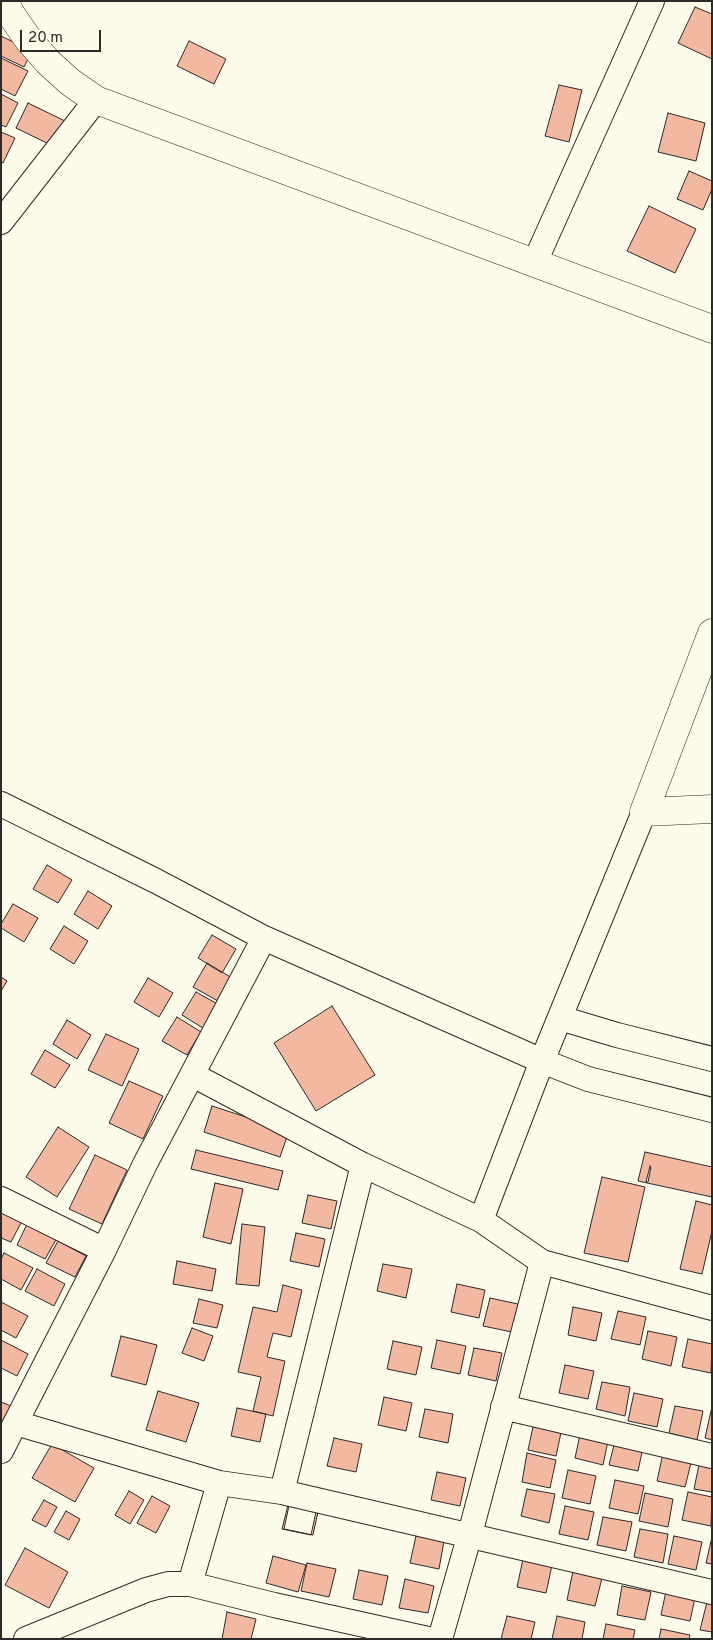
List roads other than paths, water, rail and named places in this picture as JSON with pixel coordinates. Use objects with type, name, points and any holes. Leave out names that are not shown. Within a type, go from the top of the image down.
[{"type":"street","points":[[534,264],[652,1]]},
{"type":"street","points":[[5,8],[48,62],[70,82],[96,100],[712,329]]},
{"type":"street","points":[[1,222],[96,100]]},
{"type":"street","points":[[481,1220],[542,1061],[644,812],[712,633]]},
{"type":"street","points":[[1,804],[156,881],[264,938],[542,1061],[588,1079],[712,1110]]},
{"type":"street","points":[[644,812],[712,809]]},
{"type":"street","points":[[1,1451],[104,1250],[145,1164],[264,938]]},
{"type":"street","points":[[560,1018],[617,1035],[712,1059]]},
{"type":"street","points":[[193,1075],[363,1165],[481,1220],[542,1262],[712,1308]]},
{"type":"street","points":[[282,1492],[363,1165]]},
{"type":"street","points":[[1,1199],[104,1250]]},
{"type":"street","points":[[440,1639],[470,1534],[542,1262]]},
{"type":"street","points":[[503,1407],[712,1456]]},
{"type":"street","points":[[16,1423],[219,1482],[282,1492],[470,1534],[712,1592]]},
{"type":"street","points":[[190,1584],[219,1482]]},
{"type":"street","points":[[26,1639],[146,1590],[168,1584],[190,1584],[274,1606],[428,1639]]}]
